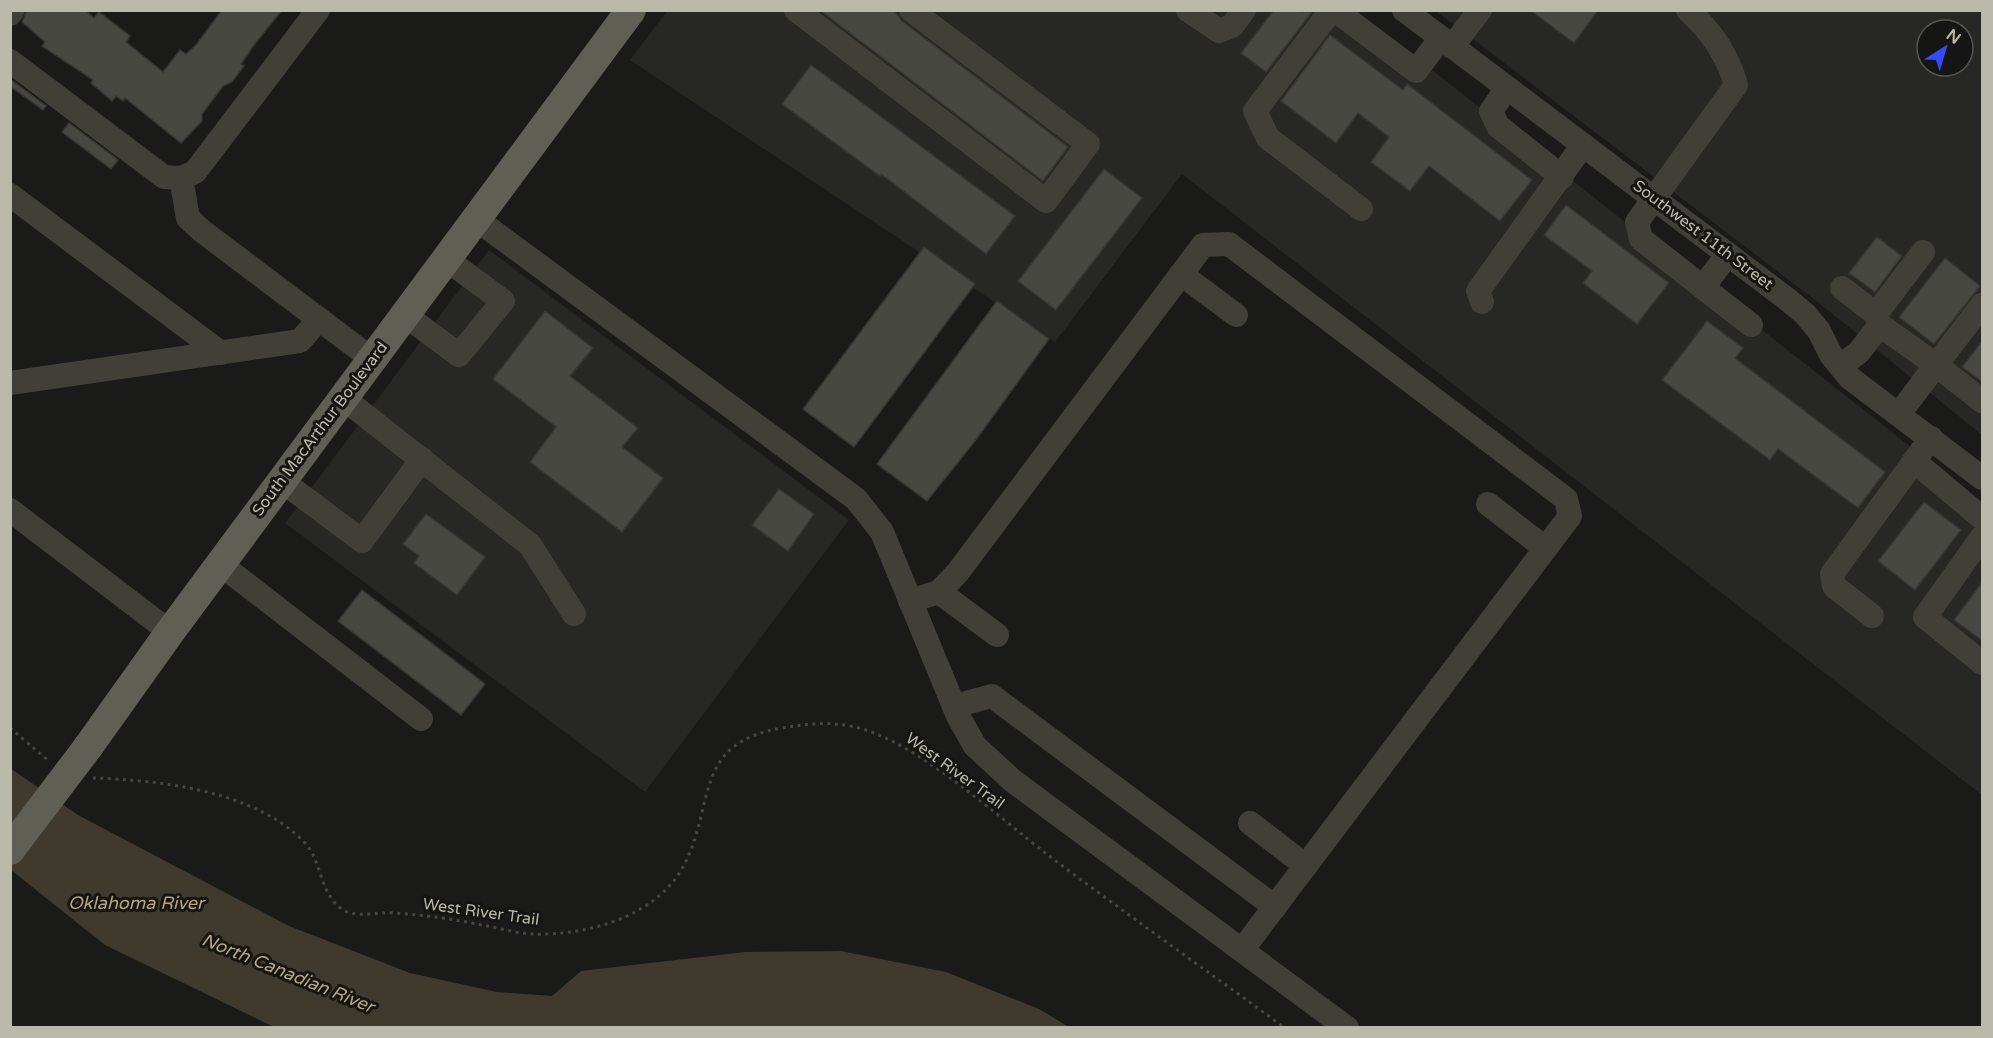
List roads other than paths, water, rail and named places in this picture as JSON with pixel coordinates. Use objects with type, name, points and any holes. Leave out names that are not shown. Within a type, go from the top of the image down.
[{"type":"main road","name":"South MacArthur Boulevard","points":[[10,849],[88,747],[220,564],[631,10]]},
{"type":"street","points":[[10,14],[13,10]]},
{"type":"street","points":[[10,61],[164,177],[188,175],[318,10]]},
{"type":"street","points":[[796,10],[1046,201],[1088,144],[911,10]]},
{"type":"street","points":[[1188,10],[1219,31],[1232,26],[1244,10]]},
{"type":"street","points":[[1361,209],[1268,138],[1255,111],[1323,21],[1335,10],[1416,71],[1480,10]]},
{"type":"street","name":"Southwest 11th Street","points":[[1404,10],[1805,314],[1850,378],[1981,474]]},
{"type":"street","points":[[1688,10],[1705,25],[1720,48],[1736,85],[1636,222],[1641,239],[1751,324]]},
{"type":"street","points":[[1507,88],[1491,111],[1497,126],[1562,177]]},
{"type":"street","points":[[1482,302],[1478,291],[1583,145]]},
{"type":"street","points":[[188,175],[202,231],[372,359]]},
{"type":"street","points":[[10,195],[221,353]]},
{"type":"street","points":[[476,219],[856,499],[882,532],[954,706],[975,746],[1013,781],[1347,1028]]},
{"type":"street","points":[[910,601],[939,591],[957,572],[1203,245],[1229,244],[1566,499],[1569,516],[1242,950]]},
{"type":"street","points":[[1840,366],[1859,352],[1923,252]]},
{"type":"street","points":[[1703,287],[1728,254]]},
{"type":"street","points":[[405,315],[459,355],[503,301],[446,259]]},
{"type":"street","points":[[1181,274],[1236,315]]},
{"type":"street","points":[[1842,288],[1878,320],[1983,401]]},
{"type":"street","points":[[1899,414],[1983,305]]},
{"type":"street","points":[[16,378],[300,341],[319,319]]},
{"type":"street","points":[[343,398],[530,545],[574,614]]},
{"type":"street","points":[[1872,615],[1834,586],[1832,574],[1931,438]]},
{"type":"street","points":[[282,481],[362,541],[422,459]]},
{"type":"street","points":[[1914,461],[1983,518]]},
{"type":"street","points":[[1488,504],[1545,548]]},
{"type":"street","points":[[10,510],[170,632]]},
{"type":"street","points":[[1983,537],[1925,617],[1983,663]]},
{"type":"street","points":[[220,564],[421,719]]},
{"type":"street","points":[[939,591],[997,635]]},
{"type":"street","points":[[954,706],[992,696],[1275,907]]},
{"type":"street","points":[[1250,823],[1306,866]]},
{"type":"water","name":"Oklahoma River","points":[[10,768],[78,815],[289,926],[410,973],[497,992],[552,996],[581,971],[745,952],[841,951],[946,972],[1039,1009],[1069,1027],[274,1027],[105,945],[11,870]]},
{"type":"water label","name":"North Canadian River","points":[[288,973]]}]
